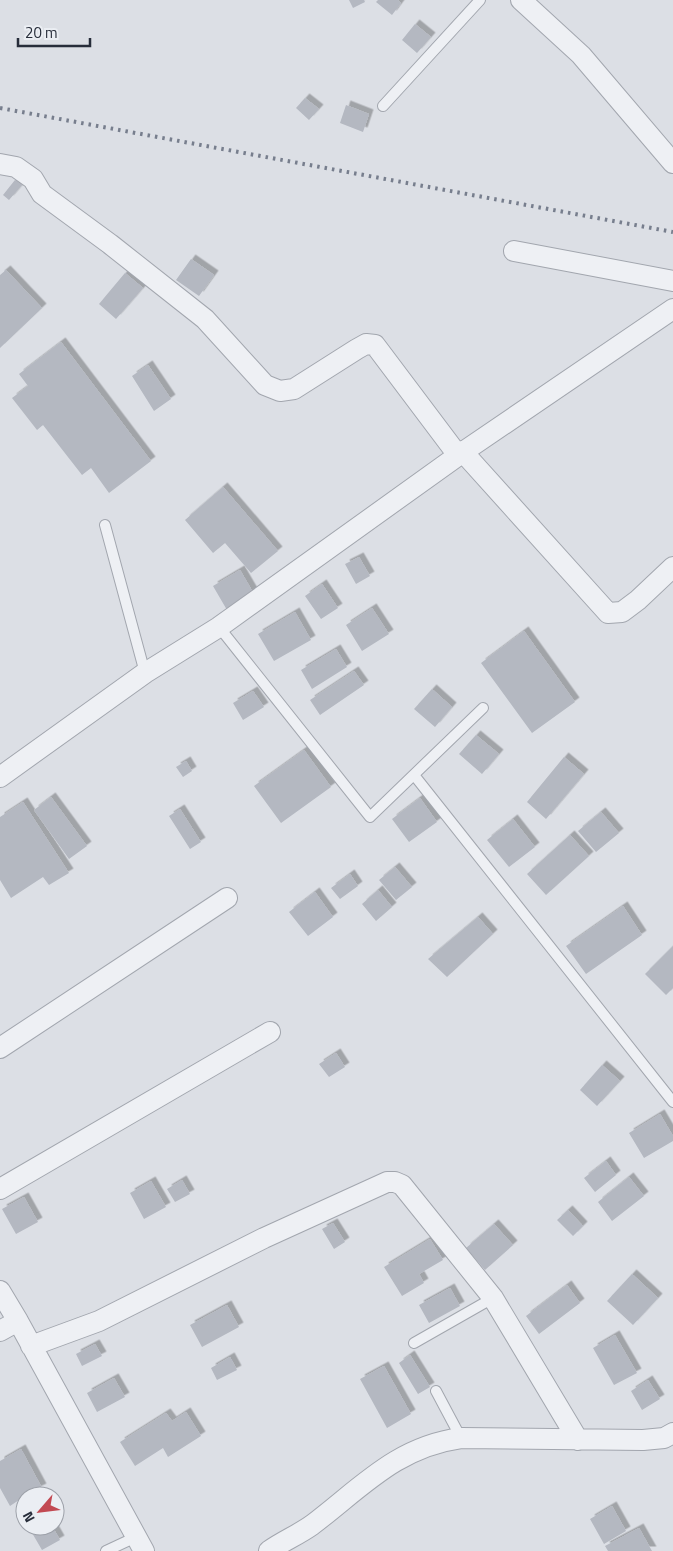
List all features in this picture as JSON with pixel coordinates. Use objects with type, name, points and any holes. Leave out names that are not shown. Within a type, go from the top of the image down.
[{"type":"street","points":[[521,0],[581,55],[673,163]]},
{"type":"street","points":[[0,164],[16,167],[33,178],[42,194],[205,318],[265,385],[280,392],[294,389],[366,344],[375,346],[454,450],[463,452],[608,613],[622,612],[638,600],[673,567]]},
{"type":"street","points":[[514,251],[673,281]]},
{"type":"street","points":[[0,777],[145,673],[219,627],[463,452],[673,309]]},
{"type":"street","points":[[0,1048],[227,898]]},
{"type":"street","points":[[0,1188],[270,1032]]},
{"type":"street","points":[[31,1346],[99,1321],[264,1238],[387,1182],[395,1182],[402,1185],[492,1298],[578,1440]]},
{"type":"street","points":[[0,1291],[140,1544]]},
{"type":"street","points":[[0,1330],[18,1321]]},
{"type":"street","points":[[269,1551],[297,1536],[371,1477],[398,1460],[432,1444],[461,1438],[643,1440],[664,1438],[673,1434]]},
{"type":"lane","points":[[383,106],[480,0]]},
{"type":"lane","points":[[106,525],[145,673]]},
{"type":"lane","points":[[219,627],[370,817],[483,708]]},
{"type":"lane","points":[[414,776],[673,1102]]},
{"type":"lane","points":[[414,1343],[492,1298]]},
{"type":"lane","points":[[436,1391],[461,1438]]},
{"type":"lane","points":[[106,1551],[140,1544]]},
{"type":"building","points":[[349,0],[364,0],[365,2],[353,8]]},
{"type":"building","points":[[378,0],[398,0],[401,3],[392,15],[376,2]]},
{"type":"building","points":[[415,24],[431,37],[417,53],[402,40]]},
{"type":"building","points":[[305,98],[319,109],[309,120],[296,108]]},
{"type":"building","points":[[346,105],[369,114],[363,132],[340,123]]},
{"type":"building","points":[[15,180],[22,185],[9,200],[3,195]]},
{"type":"building","points":[[191,259],[214,275],[199,296],[176,280]]},
{"type":"building","points":[[6,270],[42,308],[0,348],[0,275]]},
{"type":"building","points":[[125,273],[143,288],[116,319],[99,304]]},
{"type":"building","points":[[61,342],[151,461],[109,493],[91,468],[82,475],[43,425],[37,430],[12,398],[28,386],[19,374]]},
{"type":"building","points":[[148,365],[171,399],[154,411],[132,376]]},
{"type":"building","points":[[223,487],[278,551],[251,573],[225,543],[213,553],[185,520]]},
{"type":"building","points":[[359,557],[370,576],[356,584],[345,564]]},
{"type":"building","points":[[240,570],[254,594],[227,610],[213,586]]},
{"type":"building","points":[[322,584],[338,608],[321,619],[305,596]]},
{"type":"building","points":[[372,608],[389,634],[362,651],[346,625]]},
{"type":"building","points":[[295,612],[311,640],[274,661],[258,634]]},
{"type":"building","points":[[524,631],[575,702],[532,733],[481,663]]},
{"type":"building","points":[[336,649],[347,667],[312,689],[301,670]]},
{"type":"building","points":[[354,671],[364,685],[320,715],[310,700]]},
{"type":"building","points":[[432,689],[452,707],[435,727],[414,709]]},
{"type":"building","points":[[253,691],[264,707],[243,720],[233,703]]},
{"type":"building","points":[[476,735],[499,754],[482,774],[459,754]]},
{"type":"building","points":[[304,750],[331,787],[281,823],[254,786]]},
{"type":"building","points":[[564,757],[584,774],[546,819],[527,802]]},
{"type":"building","points":[[186,761],[192,771],[183,777],[176,767]]},
{"type":"building","points":[[51,797],[87,846],[69,859],[34,810]]},
{"type":"building","points":[[420,798],[437,822],[409,842],[392,819]]},
{"type":"building","points":[[23,802],[69,873],[49,885],[43,877],[11,898],[0,880],[0,817]]},
{"type":"building","points":[[180,809],[201,842],[190,849],[169,816]]},
{"type":"building","points":[[601,812],[619,833],[596,852],[578,831]]},
{"type":"building","points":[[513,819],[535,847],[509,867],[487,840]]},
{"type":"building","points":[[570,835],[589,856],[546,895],[527,874]]},
{"type":"building","points":[[395,867],[412,887],[396,900],[379,880]]},
{"type":"building","points":[[350,874],[358,886],[340,899],[331,888]]},
{"type":"building","points":[[378,890],[392,907],[376,921],[362,904]]},
{"type":"building","points":[[315,892],[333,917],[308,936],[289,912]]},
{"type":"building","points":[[623,906],[642,935],[586,974],[566,946]]},
{"type":"building","points":[[478,917],[493,934],[447,977],[428,959]]},
{"type":"building","points":[[673,946],[673,988],[666,995],[645,974]]},
{"type":"building","points":[[336,1053],[345,1067],[329,1077],[319,1064]]},
{"type":"building","points":[[602,1065],[620,1081],[597,1106],[580,1090]]},
{"type":"building","points":[[660,1114],[673,1136],[673,1141],[644,1158],[629,1133]]},
{"type":"building","points":[[606,1161],[616,1175],[595,1192],[584,1178]]},
{"type":"building","points":[[629,1177],[644,1196],[612,1221],[598,1202]]},
{"type":"building","points":[[182,1180],[190,1194],[175,1202],[167,1189]]},
{"type":"building","points":[[151,1181],[166,1207],[144,1219],[130,1193]]},
{"type":"building","points":[[24,1197],[38,1222],[16,1234],[2,1209]]},
{"type":"building","points":[[568,1210],[583,1226],[573,1236],[557,1220]]},
{"type":"building","points":[[333,1223],[345,1242],[334,1249],[322,1229]]},
{"type":"building","points":[[494,1224],[513,1245],[485,1270],[466,1248]]},
{"type":"building","points":[[430,1239],[443,1260],[419,1274],[424,1283],[402,1296],[384,1267]]},
{"type":"building","points":[[632,1274],[658,1298],[633,1325],[607,1301]]},
{"type":"building","points":[[567,1285],[580,1303],[539,1334],[526,1316]]},
{"type":"building","points":[[450,1288],[460,1306],[429,1323],[419,1305]]},
{"type":"building","points":[[227,1305],[239,1327],[202,1347],[190,1325]]},
{"type":"building","points":[[615,1335],[637,1373],[614,1385],[593,1348]]},
{"type":"building","points":[[95,1344],[102,1356],[82,1366],[76,1354]]},
{"type":"building","points":[[410,1355],[430,1387],[418,1394],[399,1363]]},
{"type":"building","points":[[230,1357],[237,1370],[217,1380],[211,1368]]},
{"type":"building","points":[[384,1366],[411,1414],[387,1428],[360,1379]]},
{"type":"building","points":[[114,1378],[125,1397],[97,1412],[87,1393]]},
{"type":"building","points":[[648,1380],[660,1399],[642,1410],[631,1391]]},
{"type":"building","points":[[186,1412],[201,1436],[168,1457],[163,1448],[135,1466],[120,1442],[166,1413],[172,1421]]},
{"type":"building","points":[[21,1449],[41,1486],[15,1486],[15,1503],[10,1506],[0,1488],[0,1461]]},
{"type":"building","points":[[612,1506],[626,1531],[604,1544],[590,1519]]},
{"type":"building","points":[[639,1528],[652,1551],[608,1551],[605,1546]]},
{"type":"building","points":[[34,1536],[58,1536],[60,1540],[42,1550]]},
{"type":"railway","points":[[0,108],[673,232]]}]
